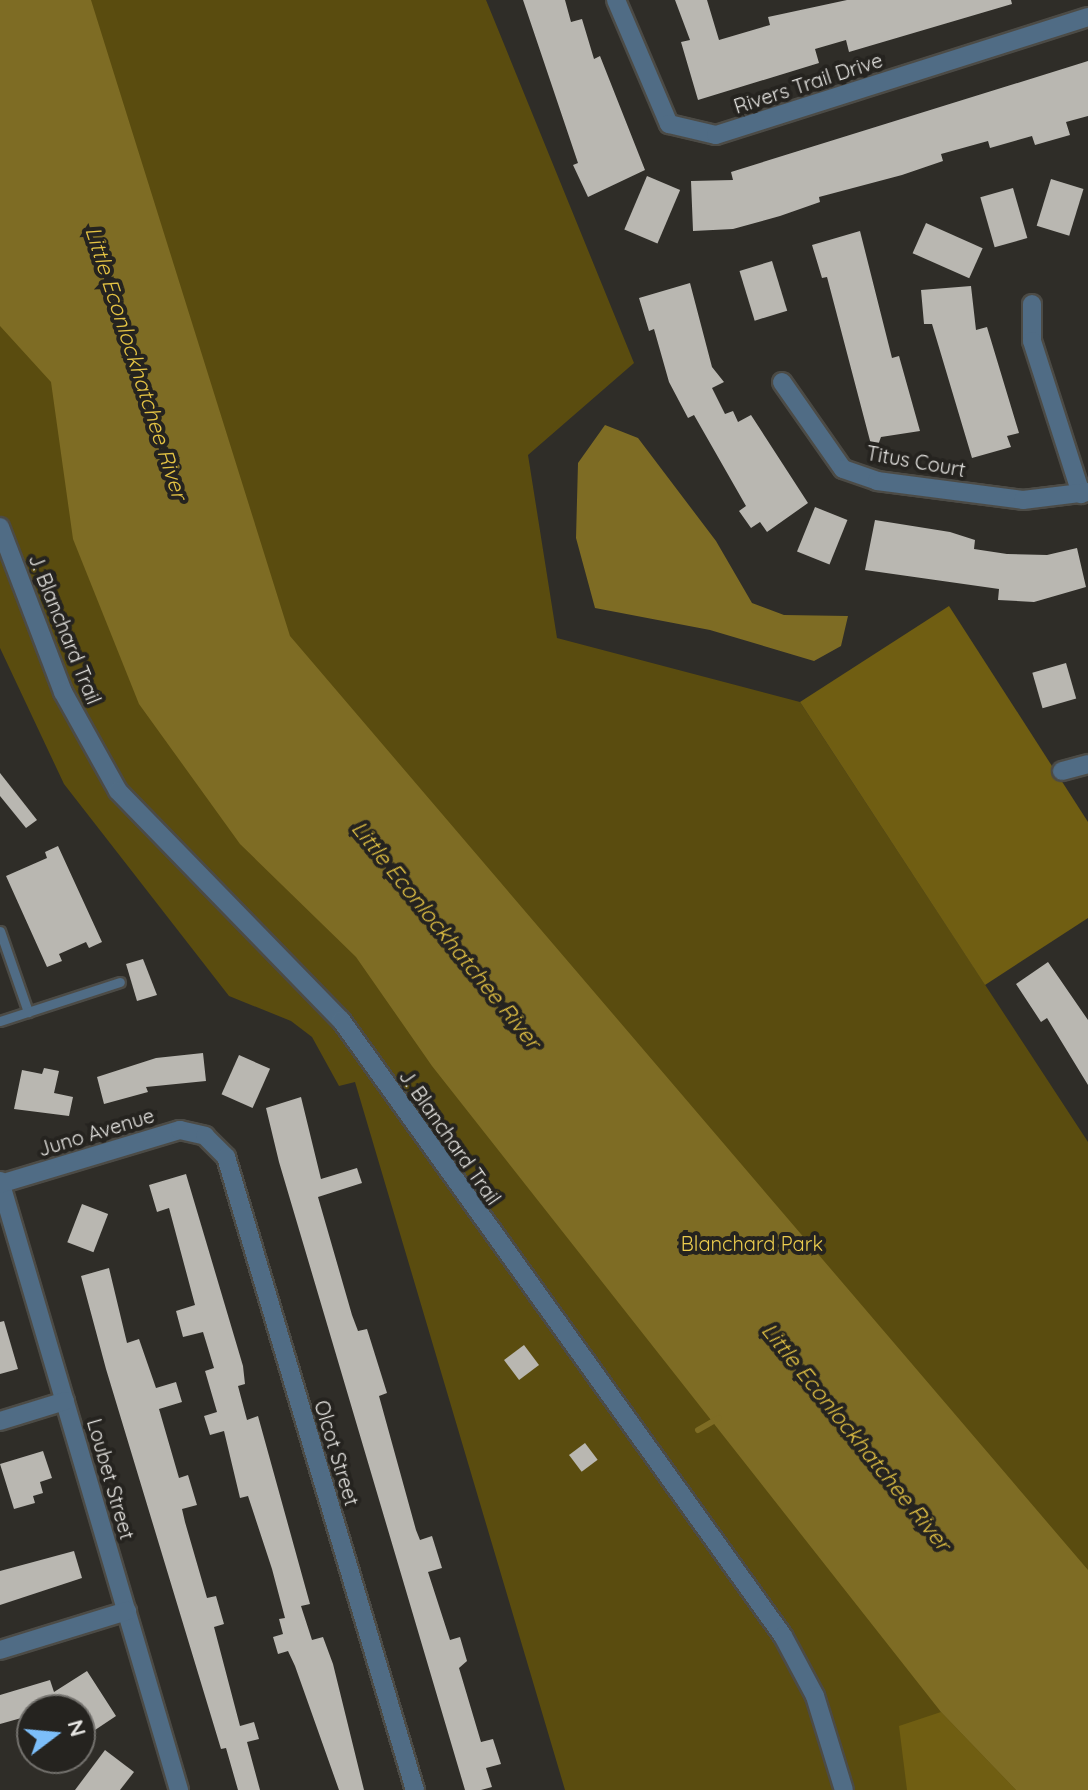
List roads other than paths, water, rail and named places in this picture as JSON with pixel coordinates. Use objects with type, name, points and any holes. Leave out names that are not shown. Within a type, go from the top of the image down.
[{"type":"street","name":"Rivers Trail Drive","points":[[616,0],[669,124],[716,135],[1088,17]]},
{"type":"street","points":[[1032,304],[1032,341],[1084,493]]},
{"type":"street","name":"Titus Court","points":[[782,382],[843,469],[877,481],[1023,500],[1084,493]]},
{"type":"street","name":"J. Blanchard Trail","points":[[0,527],[63,692],[118,791],[341,1020],[791,1647],[815,1696],[844,1790]]},
{"type":"street","points":[[1062,771],[1088,764]]},
{"type":"street","name":"Juno Avenue","points":[[0,1183],[180,1130],[205,1136]]},
{"type":"street","name":"Olcot Street","points":[[205,1136],[226,1157],[415,1790]]},
{"type":"street","name":"Loubet Street","points":[[0,1183],[179,1790]]},
{"type":"street","points":[[0,1421],[65,1401]]},
{"type":"street","points":[[0,1650],[127,1611]]},
{"type":"lane","points":[[0,931],[28,1012]]},
{"type":"lane","points":[[0,1021],[120,982]]},
{"type":"water","name":"Little Econlockhatchee River","points":[[0,0],[91,0],[290,636],[1088,1570],[1088,1790],[1016,1790],[941,1712],[432,1066],[356,957],[240,844],[139,704],[73,539],[51,382],[0,326]]},
{"type":"water","points":[[605,425],[638,438],[716,541],[752,603],[784,615],[848,616],[841,646],[814,661],[710,630],[595,608],[576,538],[578,463]]},
{"type":"waterway","points":[[698,1430],[719,1418]]},
{"type":"park label","name":"Blanchard Park","points":[[752,1243]]}]
